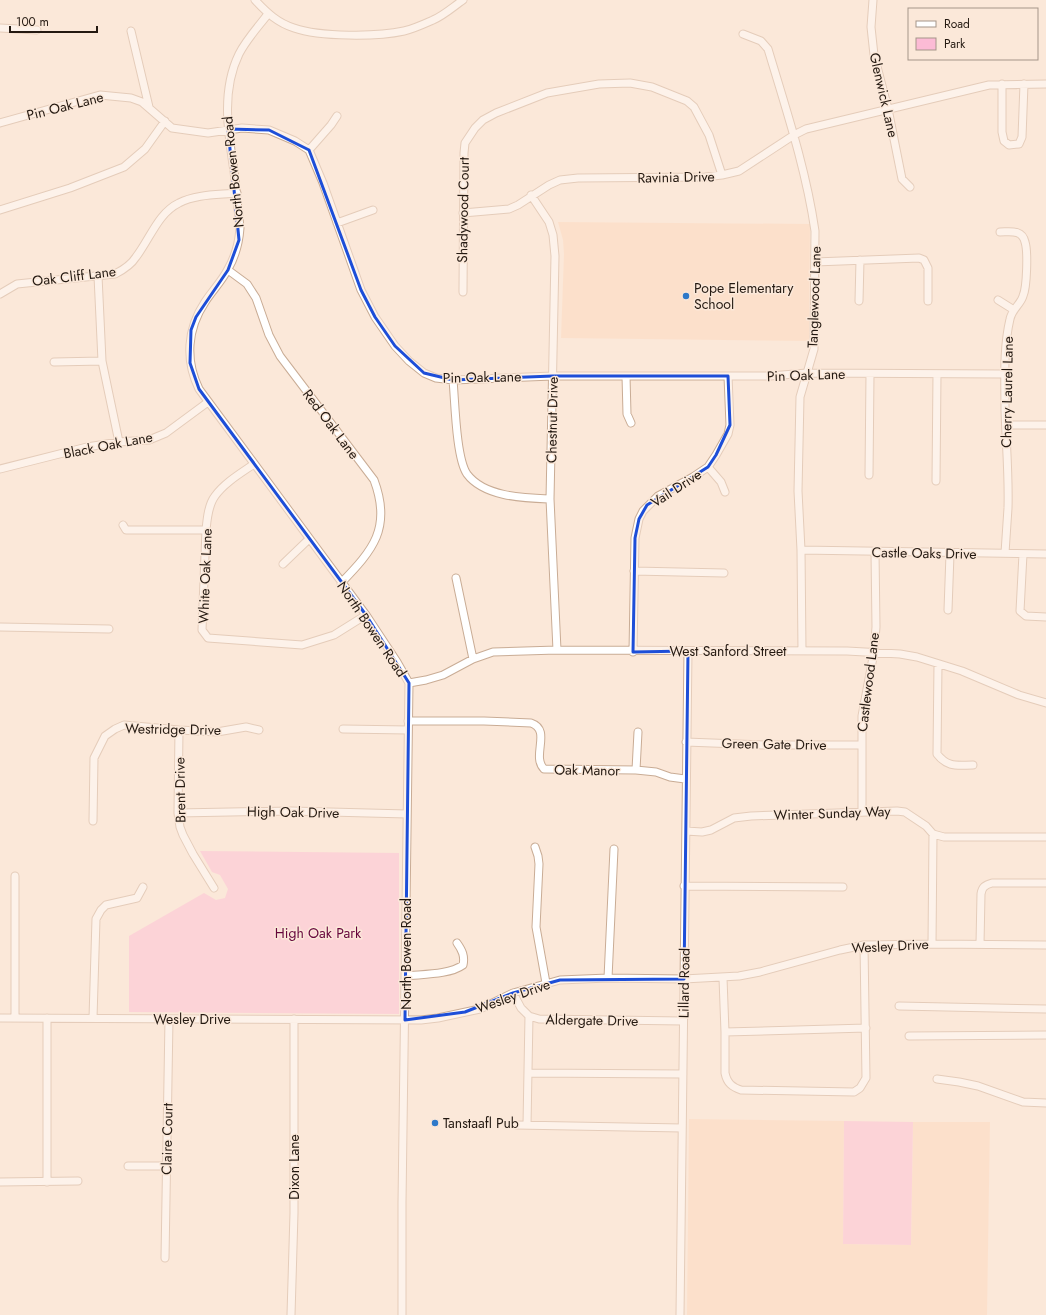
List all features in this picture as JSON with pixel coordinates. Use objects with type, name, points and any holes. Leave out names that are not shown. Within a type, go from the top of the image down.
[{"type":"street","points":[[255,0],[268,14],[293,28],[306,32],[372,35],[405,30],[434,20],[463,0]]},
{"type":"street","name":"Glenwick Lane","points":[[873,0],[871,27],[874,55],[888,108],[902,180],[910,187]]},
{"type":"street","name":"North Bowen Road","points":[[268,14],[240,53],[232,72],[228,98],[228,129],[237,193],[240,228],[239,240],[228,270],[196,317],[191,330],[189,344],[190,363],[193,377],[199,389],[366,615],[409,683],[402,1203],[402,1315]]},
{"type":"street","points":[[0,28],[37,30]]},
{"type":"street","points":[[131,31],[149,107]]},
{"type":"street","name":"Tanglewood Lane","points":[[742,34],[761,40],[768,49],[794,135],[813,214],[815,231],[814,349],[800,397],[798,491],[801,550],[802,651]]},
{"type":"street","name":"Shadywood Court","points":[[463,292],[465,143],[475,128],[490,115],[547,93],[619,82],[643,84],[687,101],[694,107],[709,135],[722,175]]},
{"type":"street","points":[[1002,84],[1002,132],[1004,141],[1009,145],[1019,144],[1022,138],[1024,84]]},
{"type":"street","name":"Ravinia Drive","points":[[463,213],[509,209],[518,205],[531,195],[560,180],[578,178],[705,177],[722,175],[738,171],[794,135],[806,129],[888,108],[989,85],[1046,84]]},
{"type":"street","name":"Pin Oak Lane","points":[[0,123],[100,95],[130,98],[142,102],[172,128],[208,133],[242,128],[269,130],[295,141],[309,150],[361,290],[375,317],[395,346],[409,361],[424,373],[436,378],[453,380],[553,376],[770,376],[807,373],[1005,374]]},
{"type":"street","points":[[309,150],[331,125],[336,116]]},
{"type":"street","points":[[0,210],[70,188],[124,167],[146,149],[165,122]]},
{"type":"street","name":"Oak Cliff Lane","points":[[0,294],[17,284],[32,281],[115,274],[124,269],[136,258],[162,217],[169,209],[180,202],[195,198],[237,193]]},
{"type":"street","name":"Chestnut Drive","points":[[531,195],[549,222],[553,235],[555,256],[550,499],[557,650]]},
{"type":"street","points":[[337,223],[373,210]]},
{"type":"street","name":"Cherry Laurel Lane","points":[[1000,232],[1016,232],[1022,234],[1025,240],[1026,248],[1025,288],[1023,298],[1010,317],[1007,332],[1005,374],[1008,507],[1005,553]]},
{"type":"street","points":[[815,262],[919,258],[924,260],[928,268],[928,301]]},
{"type":"street","points":[[859,301],[860,260]]},
{"type":"street","name":"Red Oak Lane","points":[[228,270],[247,284],[256,298],[269,334],[280,356],[374,480],[379,494],[380,517],[379,529],[374,545],[364,559],[341,583]]},
{"type":"street","points":[[98,276],[102,361],[119,442]]},
{"type":"street","points":[[998,300],[1014,310]]},
{"type":"street","points":[[54,362],[102,361]]},
{"type":"street","points":[[869,475],[870,374]]},
{"type":"street","points":[[936,481],[937,374]]},
{"type":"street","points":[[626,376],[627,414],[631,423]]},
{"type":"street","name":"Vail Drive","points":[[633,652],[635,538],[639,519],[643,511],[658,496],[708,467],[728,434],[730,425],[728,376]]},
{"type":"street","points":[[453,380],[461,459],[466,472],[478,483],[506,495],[550,499]]},
{"type":"street","name":"Black Oak Lane","points":[[0,469],[87,447],[119,442],[149,440],[166,433],[208,402]]},
{"type":"street","points":[[1006,425],[1046,425]]},
{"type":"street","name":"White Oak Lane","points":[[254,464],[223,487],[214,497],[208,516],[206,530],[202,630],[208,638],[302,645],[334,635],[366,615]]},
{"type":"street","points":[[708,467],[721,482],[725,492]]},
{"type":"street","points":[[123,525],[126,530],[206,530]]},
{"type":"street","points":[[283,564],[309,539]]},
{"type":"street","name":"Castle Oaks Drive","points":[[801,550],[950,554],[1046,554]]},
{"type":"street","name":"Castlewood Lane","points":[[862,812],[862,716],[874,652],[876,627],[875,552]]},
{"type":"street","points":[[948,610],[950,554]]},
{"type":"street","points":[[1023,554],[1020,611],[1026,616],[1046,617]]},
{"type":"street","points":[[634,571],[724,573]]},
{"type":"street","points":[[456,578],[472,659]]},
{"type":"street","points":[[0,626],[109,629]]},
{"type":"street","name":"West Sanford Street","points":[[409,683],[442,675],[472,659],[493,652],[557,650],[633,652],[874,652],[917,657],[962,671],[1019,695],[1046,703]]},
{"type":"street","name":"Lillard Road","points":[[680,1315],[684,886],[686,831],[685,779],[688,651]]},
{"type":"street","points":[[938,664],[937,754],[943,761],[949,764],[973,765]]},
{"type":"street","name":"Oak Manor","points":[[408,721],[531,722],[536,724],[541,731],[539,761],[544,769],[636,770],[656,772],[670,777],[685,779]]},
{"type":"street","name":"Westridge Drive","points":[[93,821],[94,758],[105,736],[115,729],[124,725],[217,732],[246,728],[259,730]]},
{"type":"street","points":[[343,729],[408,730]]},
{"type":"street","name":"Brent Drive","points":[[179,730],[178,813],[180,827],[183,835],[214,888]]},
{"type":"street","points":[[636,770],[638,732]]},
{"type":"street","name":"Green Gate Drive","points":[[686,742],[764,745],[861,745]]},
{"type":"street","name":"High Oak Drive","points":[[178,813],[291,811],[407,814]]},
{"type":"street","name":"Winter Sunday Way","points":[[686,831],[702,832],[711,830],[734,818],[897,811],[905,812],[926,826],[933,834]]},
{"type":"street","points":[[932,944],[933,834],[944,836],[1046,837]]},
{"type":"street","points":[[535,847],[539,864],[536,927],[546,983]]},
{"type":"street","points":[[608,978],[614,850]]},
{"type":"street","points":[[15,876],[15,1018]]},
{"type":"street","points":[[980,944],[982,888],[992,883],[1046,884]]},
{"type":"street","points":[[684,886],[843,887]]},
{"type":"street","points":[[93,1018],[96,919],[100,910],[106,905],[137,898],[142,887]]},
{"type":"street","points":[[405,976],[438,973],[459,968],[463,965],[464,960],[462,950],[457,943]]},
{"type":"street","name":"Wesley Drive","points":[[0,1018],[405,1020],[438,1018],[480,1009],[513,993],[560,980],[608,978],[723,978],[760,972],[840,950],[864,946],[932,944],[1046,945]]},
{"type":"street","points":[[723,978],[725,1074],[730,1085],[741,1090],[854,1092],[860,1088],[866,1078],[864,946]]},
{"type":"street","name":"Aldergate Drive","points":[[513,993],[521,1008],[529,1016],[539,1019],[683,1021]]},
{"type":"street","points":[[899,1006],[1046,1009]]},
{"type":"street","points":[[527,1125],[529,1016]]},
{"type":"street","points":[[47,1018],[47,1182]]},
{"type":"street","name":"Claire Court","points":[[165,1258],[169,1019]]},
{"type":"street","name":"Dixon Lane","points":[[291,1315],[294,1213],[294,1019]]},
{"type":"street","points":[[725,1032],[866,1028]]},
{"type":"street","points":[[909,1036],[1046,1035]]},
{"type":"street","points":[[528,1073],[683,1074]]},
{"type":"street","points":[[937,1080],[959,1082],[978,1086],[1023,1102],[1046,1103]]},
{"type":"street","points":[[516,1125],[682,1128]]},
{"type":"street","points":[[128,1166],[167,1166]]},
{"type":"street","points":[[0,1182],[78,1181]]},
{"type":"highlighted area","points":[[228,129],[269,130],[309,150],[361,290],[375,317],[395,346],[424,373],[453,380],[553,376],[728,376],[730,425],[716,455],[708,467],[647,505],[639,519],[635,538],[633,652],[688,651],[684,979],[560,980],[513,993],[465,1012],[405,1020],[409,683],[366,615],[199,389],[190,363],[191,330],[196,317],[228,270],[239,240]]},
{"type":"shaded area","name":"Pope Elementary School","points":[[558,222],[810,224],[809,341],[561,338],[564,254],[563,240]]},
{"type":"shaded area","points":[[689,1119],[844,1121],[843,1244],[911,1245],[913,1122],[990,1122],[987,1315],[687,1315]]},
{"type":"green space","name":"High Oak Park","points":[[200,851],[399,853],[399,1014],[129,1012],[129,936],[204,893],[216,900],[225,898],[228,889],[220,875],[212,872]]},
{"type":"green space","points":[[844,1121],[913,1122],[911,1245],[843,1244]]},
{"type":"place","name":"Pope Elementary School","points":[[686,296]]},
{"type":"place","name":"Tanstaafl Pub","points":[[435,1123]]}]
